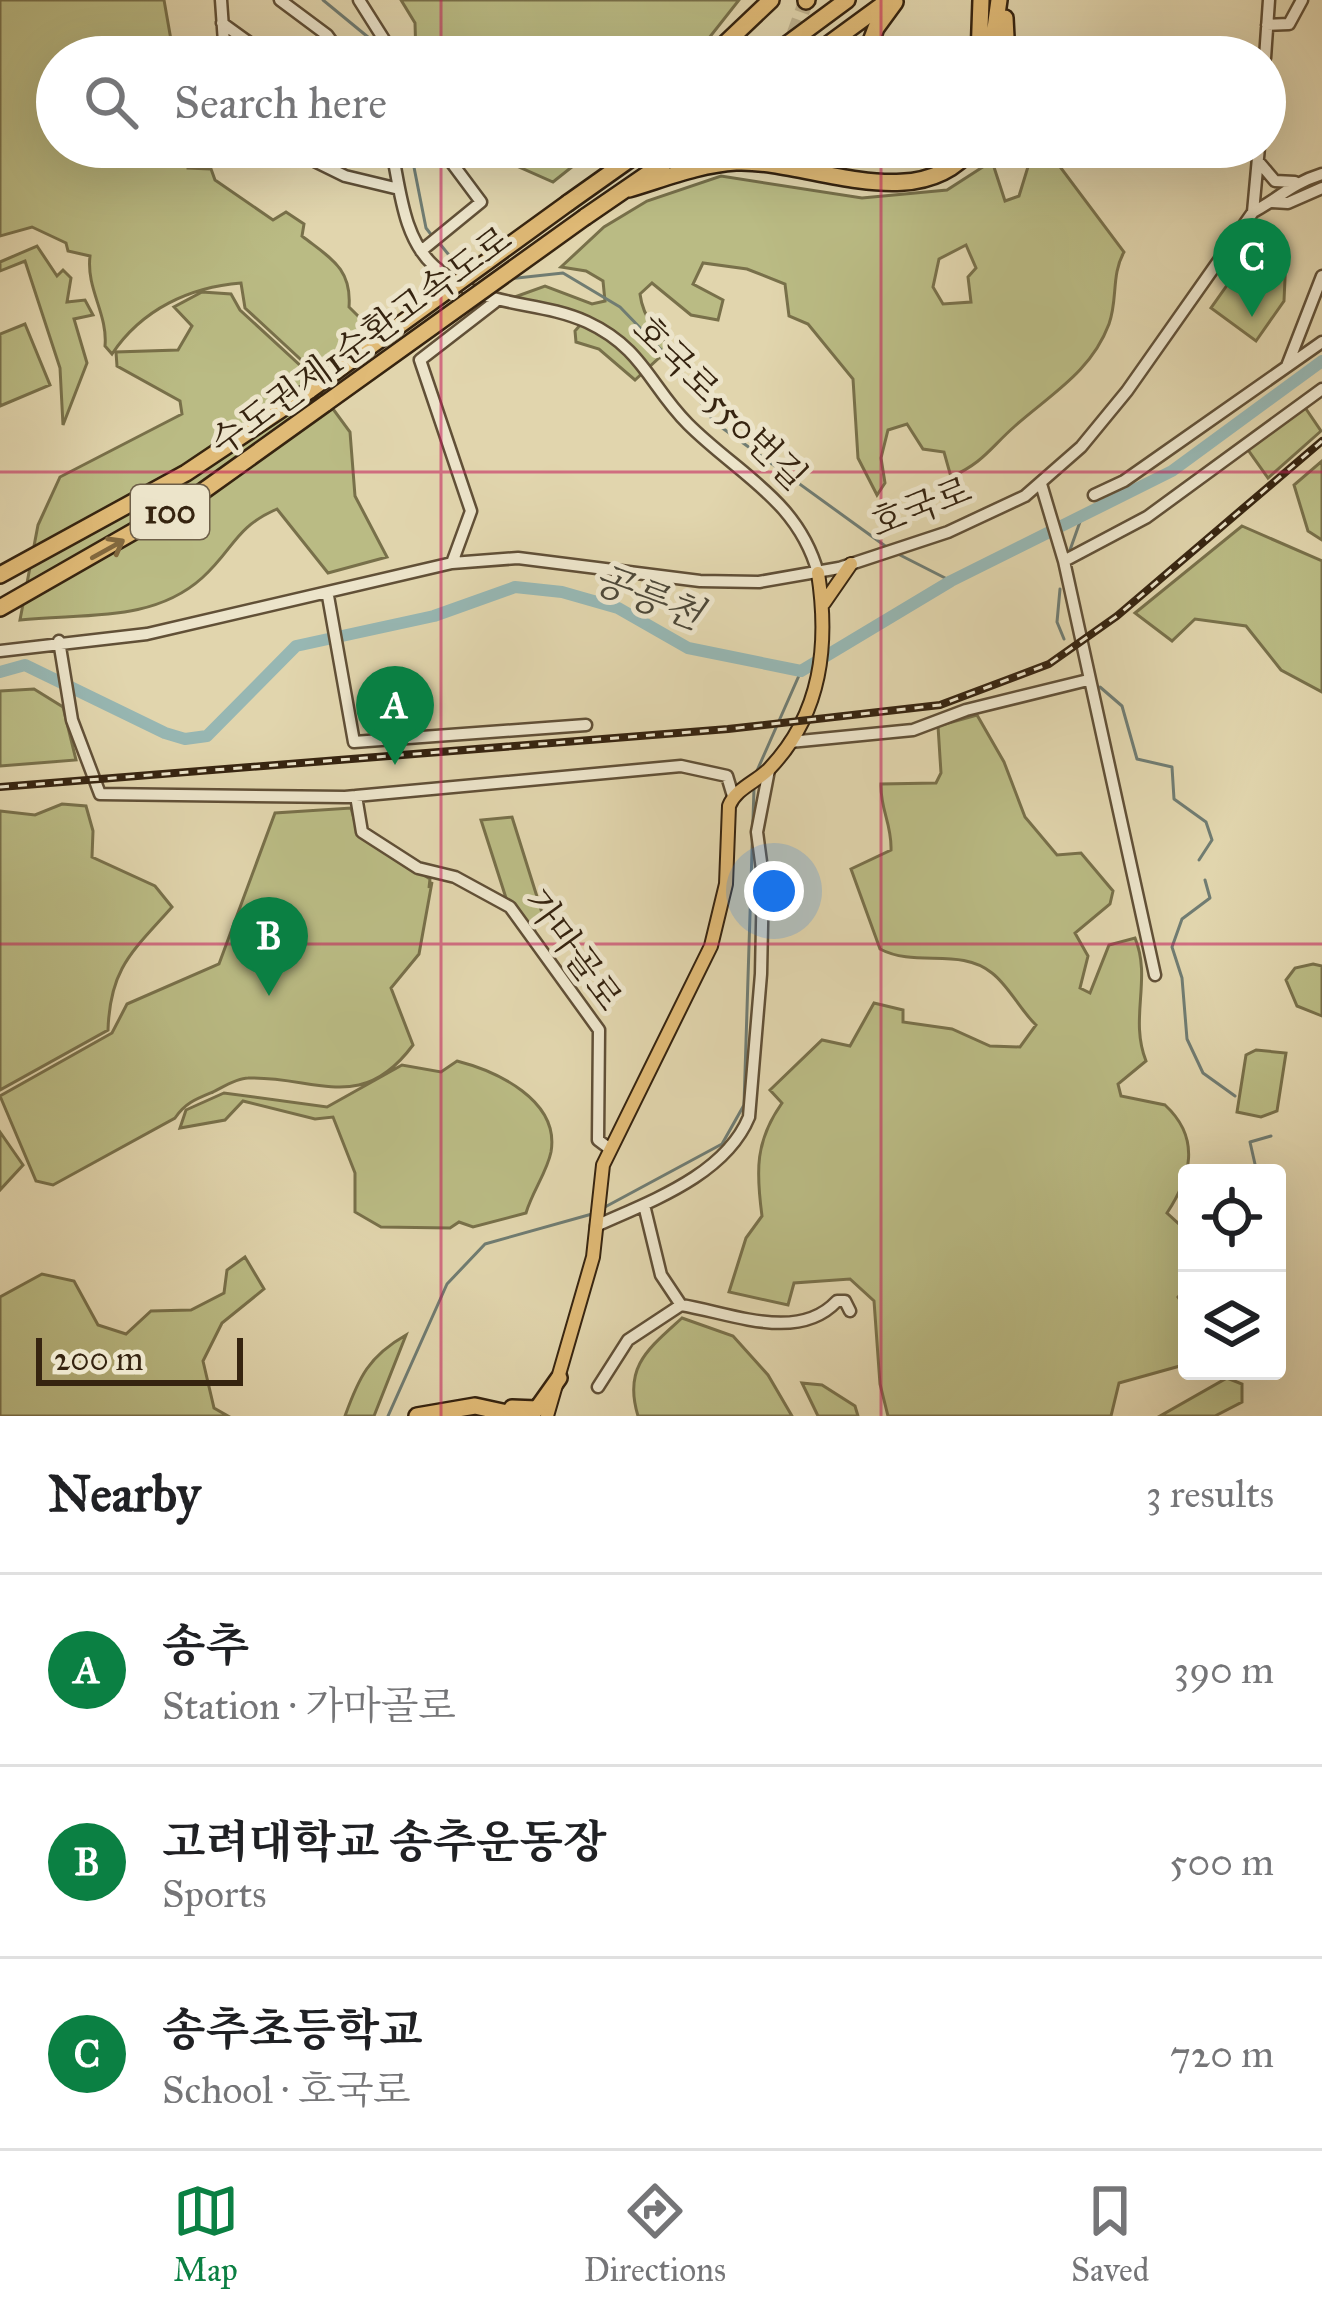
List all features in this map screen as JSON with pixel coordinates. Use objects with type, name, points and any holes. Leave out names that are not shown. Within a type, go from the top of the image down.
[{"type":"highway","points":[[733,36],[771,0]]},
{"type":"highway","points":[[799,36],[848,0]]},
{"type":"highway","points":[[841,36],[893,0]]},
{"type":"highway","points":[[873,36],[893,0]]},
{"type":"highway","points":[[980,36],[981,0]]},
{"type":"highway","points":[[996,36],[1002,0]]},
{"type":"highway","points":[[1002,0],[1005,36]]},
{"type":"highway","name":"수도권제1순환고속도로","points":[[0,575],[185,473],[310,390],[618,168]]},
{"type":"highway","name":"수도권제1순환고속도로","points":[[3,606],[200,494],[658,168]]},
{"type":"highway","points":[[629,189],[709,168]]},
{"type":"highway","points":[[803,168],[891,183],[930,178],[944,168]]},
{"type":"highway","points":[[496,1412],[537,1409],[559,1378]]},
{"type":"highway","points":[[417,1416],[449,1408],[520,1416]]},
{"type":"main road","points":[[823,604],[851,564]]},
{"type":"main road","points":[[735,794],[769,770],[790,742],[820,676],[825,633],[818,573]]},
{"type":"main road","name":"가마골로","points":[[596,1226],[596,1199],[610,1149],[710,946],[726,884],[735,794]]},
{"type":"main road","points":[[548,1416],[593,1257],[596,1226]]},
{"type":"street","points":[[221,0],[223,36]]},
{"type":"street","points":[[359,0],[381,36]]},
{"type":"street","points":[[1266,36],[1269,0]]},
{"type":"street","points":[[1267,25],[1289,24],[1302,0]]},
{"type":"street","points":[[282,1],[328,36]]},
{"type":"street","points":[[222,22],[240,36]]},
{"type":"street","points":[[329,168],[399,189]]},
{"type":"street","points":[[395,168],[399,189],[431,243],[481,202],[456,168]]},
{"type":"street","points":[[1253,212],[1257,168]]},
{"type":"street","points":[[1264,168],[1275,181],[1298,182]]},
{"type":"street","name":"호국로","points":[[0,650],[147,634],[328,596],[452,563],[518,559],[721,583],[818,573],[881,555],[989,514],[1041,484],[1127,392],[1253,212],[1272,202],[1280,190],[1322,174]]},
{"type":"street","name":"호국로","points":[[1272,202],[1288,203],[1322,188]]},
{"type":"street","name":"호국로550번길","points":[[431,243],[436,268],[495,302],[584,321],[638,356],[689,425],[783,503],[812,549],[818,573]]},
{"type":"street","points":[[1287,366],[1322,276]]},
{"type":"street","points":[[452,563],[471,511],[420,359],[495,302]]},
{"type":"street","points":[[1094,495],[1124,481],[1322,343]]},
{"type":"street","points":[[1064,561],[1147,517],[1322,389]]},
{"type":"street","points":[[1041,484],[1064,561],[1154,975]]},
{"type":"street","points":[[328,596],[354,742],[586,725]]},
{"type":"street","points":[[59,641],[69,706],[100,794],[356,796],[682,766],[719,771],[728,776],[735,794]]},
{"type":"street","points":[[790,742],[913,730],[966,710],[1088,680]]},
{"type":"street","points":[[596,1226],[714,1164],[742,1134],[749,1117],[761,974],[763,877],[757,832],[769,770]]},
{"type":"street","name":"가마골로","points":[[356,796],[362,832],[418,868],[454,877],[510,907],[599,1030],[598,1140],[610,1149]]},
{"type":"street","points":[[644,1204],[661,1275],[681,1305]]},
{"type":"street","points":[[598,1387],[628,1340],[681,1305],[790,1323],[822,1318],[837,1301],[845,1300],[850,1311]]},
{"type":"green space","points":[[0,0],[164,0],[170,36],[36,36],[36,168],[211,169],[215,180],[273,220],[286,212],[304,224],[302,236],[343,273],[349,307],[362,320],[357,336],[310,368],[245,308],[241,283],[204,289],[169,303],[138,324],[112,354],[105,346],[90,256],[68,251],[66,243],[32,227],[0,236]]},
{"type":"green space","points":[[401,0],[739,0],[711,36],[415,36],[415,23]]},
{"type":"green space","points":[[521,168],[571,168],[553,182]]},
{"type":"green space","points":[[981,168],[994,168],[1005,201],[1019,196],[1028,168],[1061,168],[1124,252],[1109,324],[1092,356],[1069,381],[979,460],[951,477],[944,452],[923,449],[907,424],[888,430],[881,458],[885,483],[877,495],[858,458],[853,379],[808,324],[789,316],[785,284],[747,269],[703,263],[693,284],[723,300],[718,320],[691,315],[652,283],[640,294],[645,312],[679,354],[659,358],[635,380],[599,349],[576,342],[575,331],[587,317],[512,298],[545,286],[592,304],[605,301],[603,281],[586,271],[561,267],[604,227],[647,201],[721,176],[862,198],[947,190]],"holes":[[[966,245],[976,268],[968,277],[971,302],[943,304],[933,287],[939,259]]]},
{"type":"green space","points":[[37,246],[57,276],[63,270],[71,278],[67,302],[85,300],[93,315],[74,319],[87,363],[63,425],[60,368],[25,261],[0,271],[0,262]]},
{"type":"green space","points":[[1286,256],[1284,301],[1256,341],[1211,308],[1235,274]]},
{"type":"green space","points":[[202,292],[231,294],[240,310],[303,368],[350,432],[355,496],[387,557],[328,573],[277,509],[243,531],[202,578],[161,603],[116,613],[20,620],[38,525],[60,477],[182,414],[180,401],[117,366],[116,352],[178,350],[192,326],[174,307]]},
{"type":"green space","points":[[25,324],[50,385],[0,406],[0,334]]},
{"type":"green space","points":[[1304,406],[1321,431],[1268,478],[1246,447]]},
{"type":"green space","points":[[1322,461],[1322,540],[1308,531],[1294,485]]},
{"type":"green space","points":[[1242,526],[1322,561],[1322,692],[1281,670],[1246,626],[1195,619],[1172,641],[1135,613]]},
{"type":"green space","points":[[34,689],[63,707],[76,760],[0,766],[0,691]]},
{"type":"green space","points":[[977,715],[1004,762],[1025,817],[1057,855],[1081,853],[1113,891],[1110,904],[1075,933],[1088,956],[1080,988],[1090,993],[1109,945],[1135,938],[1140,953],[1140,1029],[1146,1061],[1118,1084],[1121,1096],[1165,1105],[1177,1118],[1188,1145],[1187,1164],[1178,1164],[1178,1193],[1167,1213],[1178,1223],[1178,1367],[1119,1383],[1111,1416],[888,1416],[880,1384],[874,1301],[850,1279],[794,1283],[788,1305],[729,1292],[746,1238],[762,1216],[760,1157],[767,1130],[782,1103],[770,1090],[822,1040],[850,1046],[874,1003],[903,1010],[903,1022],[952,1029],[990,1046],[1020,1047],[1036,1025],[998,978],[979,965],[880,949],[851,869],[891,850],[881,784],[936,783],[941,773],[938,726]]},
{"type":"green space","points":[[62,804],[86,806],[93,831],[92,857],[155,886],[172,907],[126,962],[113,991],[108,1030],[0,1090],[0,811],[35,815]]},
{"type":"green space","points":[[351,808],[358,833],[430,879],[429,888],[432,882],[419,954],[391,988],[413,1045],[394,1066],[356,1086],[235,1081],[53,1185],[36,1181],[0,1096],[112,1033],[127,1004],[219,964],[275,813]]},
{"type":"green space","points":[[512,817],[544,919],[534,920],[535,935],[506,898],[481,820]]},
{"type":"green space","points":[[1322,966],[1322,1016],[1297,1006],[1286,980],[1295,968]]},
{"type":"green space","points":[[1256,1050],[1286,1053],[1277,1111],[1261,1117],[1237,1112],[1246,1055]]},
{"type":"green space","points":[[457,1061],[506,1080],[546,1117],[551,1152],[526,1213],[473,1227],[459,1222],[450,1228],[381,1227],[355,1212],[355,1173],[333,1117],[315,1119],[243,1101],[225,1120],[180,1128],[186,1110],[224,1093],[327,1107],[402,1065],[441,1072]]},
{"type":"green space","points":[[0,1132],[23,1165],[0,1190]]},
{"type":"green space","points":[[245,1257],[264,1289],[222,1323],[203,1361],[214,1408],[228,1416],[0,1416],[0,1297],[42,1274],[74,1281],[98,1325],[126,1334],[151,1311],[191,1310],[224,1293],[227,1270]]},
{"type":"green space","points":[[682,1318],[733,1336],[768,1375],[792,1416],[638,1416],[636,1372],[649,1350]]},
{"type":"green space","points":[[406,1335],[374,1416],[345,1416],[367,1369]]},
{"type":"green space","points":[[1223,1380],[1242,1384],[1242,1402],[1215,1416],[1160,1416]]},
{"type":"green space","points":[[802,1383],[822,1385],[855,1406],[858,1416],[818,1416]]},
{"type":"waterway","points":[[323,0],[367,36]]},
{"type":"waterway","points":[[414,168],[426,228],[433,237]]},
{"type":"waterway","points":[[440,244],[453,260],[469,266]]},
{"type":"waterway","points":[[507,279],[563,273],[620,307],[673,362],[714,422],[888,548]]},
{"type":"waterway","name":"공릉천","points":[[0,672],[25,665],[165,733],[185,739],[207,736],[296,646],[434,616],[515,587],[562,592],[618,608],[688,648],[801,671],[951,581],[1172,471],[1322,361]]},
{"type":"waterway","points":[[1070,550],[1081,519]]},
{"type":"waterway","points":[[896,553],[951,581]]},
{"type":"waterway","points":[[1060,589],[1057,622],[1064,639]]},
{"type":"waterway","points":[[756,773],[801,671]]},
{"type":"waterway","points":[[1100,687],[1122,706],[1137,759],[1172,767],[1174,799],[1206,822],[1212,840],[1199,860]]},
{"type":"waterway","points":[[605,1207],[722,1144],[744,1105],[754,788]]},
{"type":"waterway","points":[[1205,880],[1210,898],[1182,919],[1172,947],[1182,978],[1187,1039],[1203,1073],[1235,1096]]},
{"type":"waterway","points":[[1255,1164],[1250,1142],[1271,1136]]},
{"type":"waterway","points":[[388,1416],[447,1284],[485,1244],[592,1214]]},
{"type":"tunnel","points":[[793,36],[806,1]]},
{"type":"railway","points":[[0,787],[728,729],[940,705],[1049,664],[1117,616],[1322,441]]},
{"type":"place","name":"송추초등학교","points":[[1252,317]]},
{"type":"place","name":"송추","points":[[395,765]]},
{"type":"place","name":"고려대학교 송추운동장","points":[[269,996]]}]
